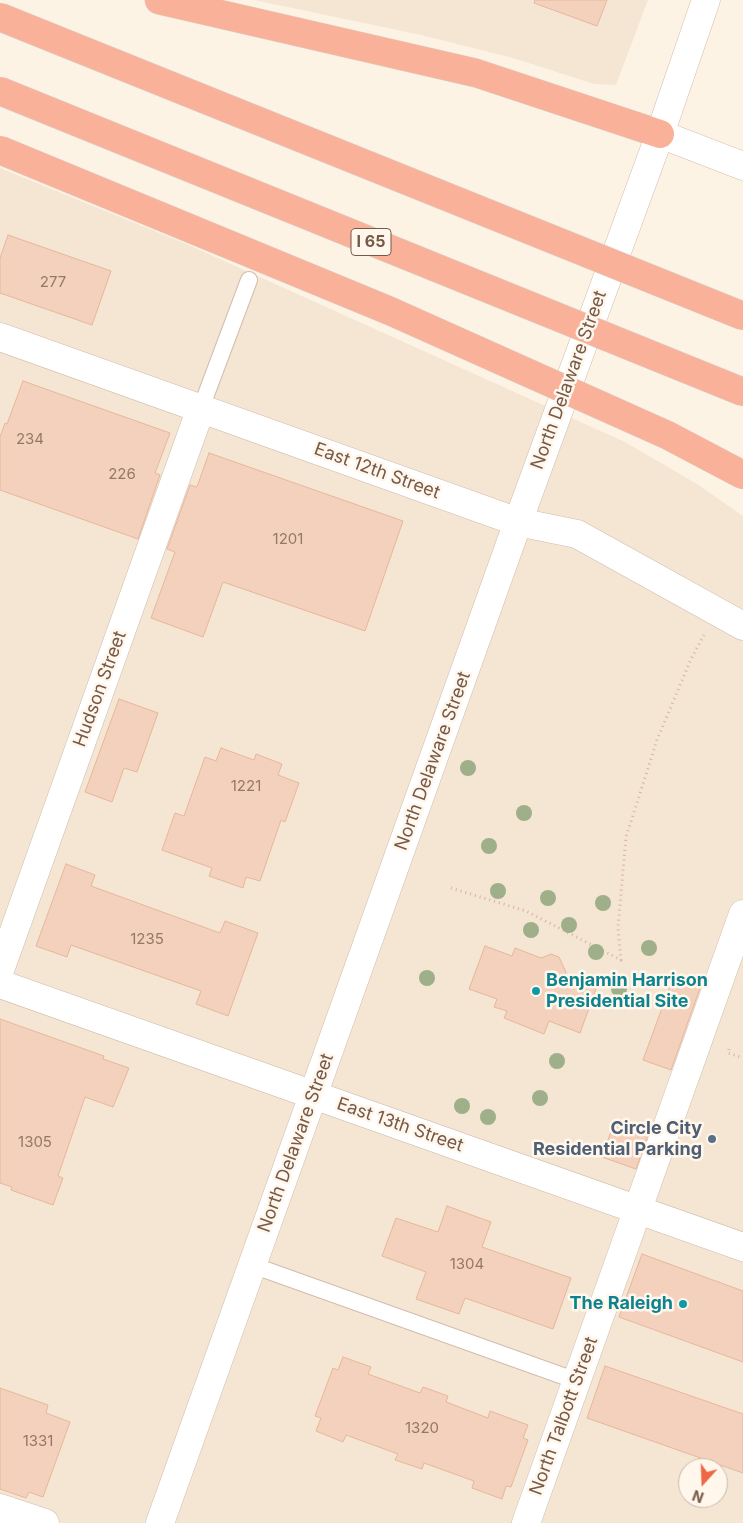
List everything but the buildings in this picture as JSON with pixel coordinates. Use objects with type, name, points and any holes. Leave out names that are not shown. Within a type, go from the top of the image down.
[{"type":"highway","points":[[159,0],[476,72],[660,134]]},
{"type":"highway","points":[[0,17],[743,316]]},
{"type":"highway","name":"I 65","points":[[0,91],[743,392]]},
{"type":"highway","points":[[0,150],[390,311],[667,435],[743,475]]},
{"type":"street","name":"North Delaware Street","points":[[160,1523],[518,522],[660,134],[706,0]]},
{"type":"street","points":[[660,134],[743,166]]},
{"type":"street","name":"East 12th Street","points":[[0,337],[518,522],[577,534],[743,626]]},
{"type":"street","name":"Hudson Street","points":[[0,970],[201,408]]},
{"type":"street","name":"North Talbott Street","points":[[526,1523],[743,914]]},
{"type":"street","name":"East 13th Street","points":[[0,984],[743,1246]]},
{"type":"street","points":[[0,1508],[45,1523]]},
{"type":"lane","points":[[201,408],[249,280]]},
{"type":"lane","points":[[252,1265],[577,1381]]},
{"type":"path","points":[[451,888],[526,911],[621,960],[618,928],[626,837],[657,740],[691,659],[704,634]]},
{"type":"path","points":[[729,1049],[728,1053],[743,1058]]},
{"type":"shaded area","points":[[254,0],[648,0],[616,85],[594,84],[513,58],[421,35]]},
{"type":"shaded area","points":[[0,168],[189,245],[625,442],[697,484],[743,516],[743,1523],[0,1523]]},
{"type":"place","name":"Benjamin Harrison Presidential Site","points":[[536,991]]},
{"type":"place","name":"Circle City Residential Parking","points":[[712,1139]]},
{"type":"place","name":"The Raleigh","points":[[683,1304]]}]
